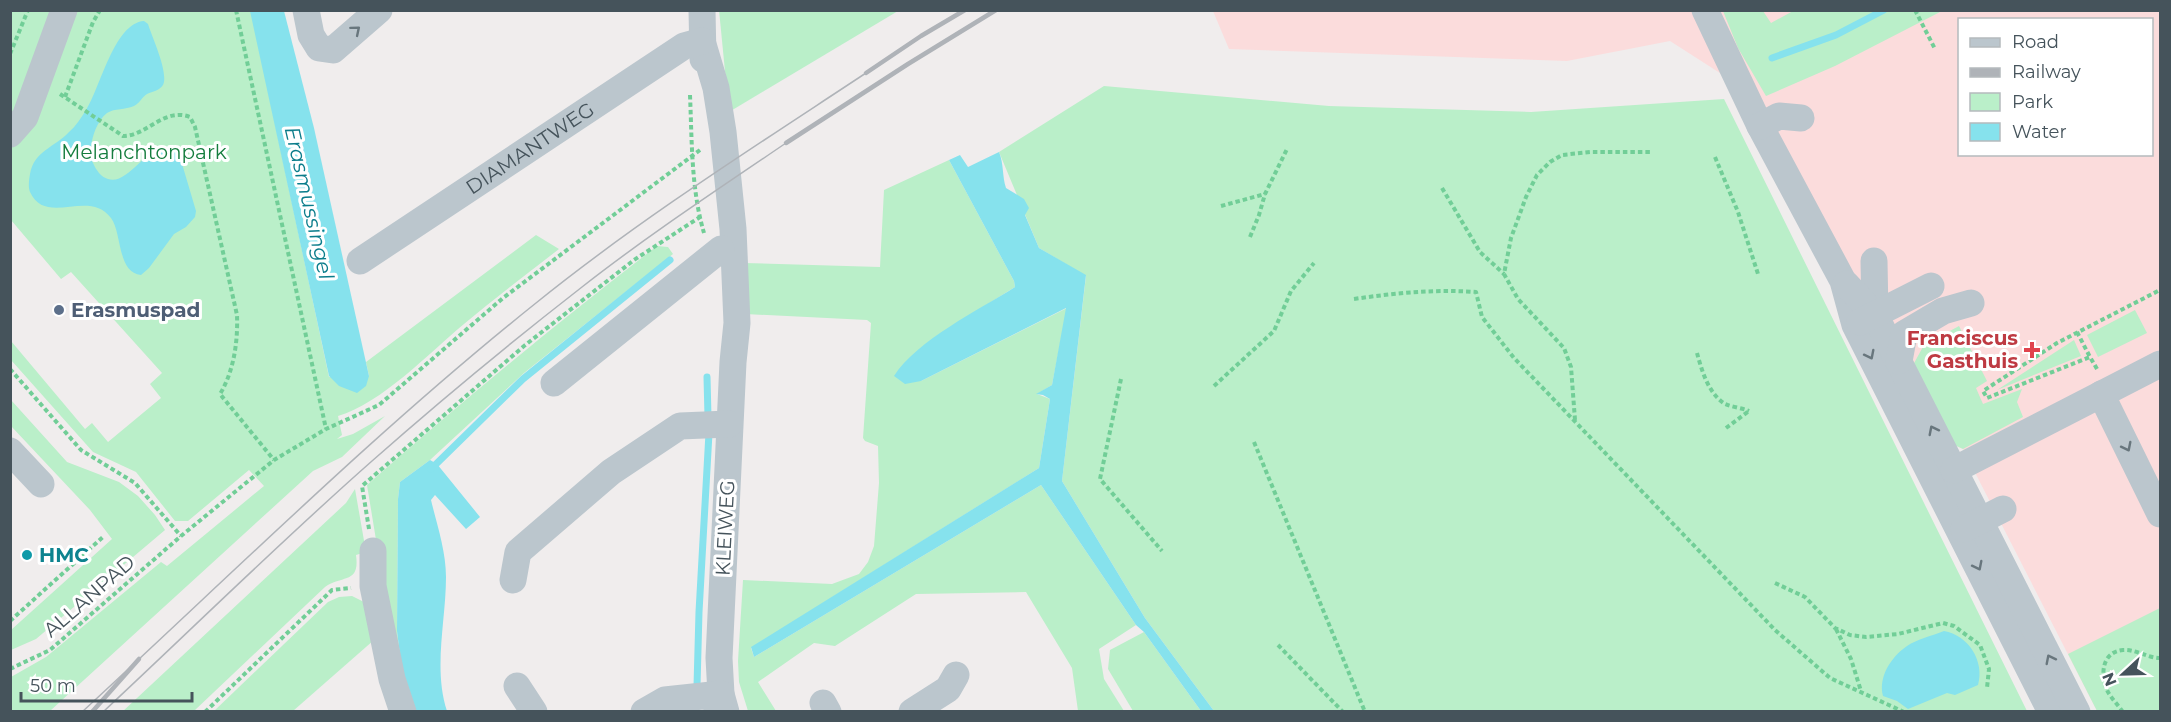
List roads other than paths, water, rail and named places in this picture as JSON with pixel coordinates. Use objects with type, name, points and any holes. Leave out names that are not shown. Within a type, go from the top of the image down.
[{"type":"street","points":[[10,134],[25,117],[64,10]]},
{"type":"street","points":[[306,10],[311,35],[319,48],[333,50],[379,10]]},
{"type":"street","name":"KLEIWEG","points":[[702,10],[707,126],[733,362]]},
{"type":"street","points":[[1705,10],[1764,133],[1865,320],[1970,526],[2077,711]]},
{"type":"street","name":"KLEIWEG","points":[[702,41],[716,88],[723,132],[733,230],[737,323],[729,424],[719,658],[721,706]]},
{"type":"street","name":"DIAMANTWEG","points":[[360,261],[684,46],[702,41]]},
{"type":"street","points":[[1764,133],[1787,131],[1801,118]]},
{"type":"street","points":[[554,383],[722,249]]},
{"type":"street","points":[[1865,320],[1874,261]]},
{"type":"street","points":[[1865,320],[1931,286]]},
{"type":"street","points":[[1900,355],[1904,334],[1943,311],[1966,305]]},
{"type":"street","points":[[1865,320],[1900,355],[1954,470],[1970,526],[2051,711]]},
{"type":"street","points":[[1954,470],[2160,364]]},
{"type":"street","points":[[2101,394],[2160,514]]},
{"type":"street","points":[[513,580],[518,552],[611,472],[680,426],[729,424]]},
{"type":"street","points":[[10,451],[41,484]]},
{"type":"street","points":[[1970,526],[2003,509]]},
{"type":"street","points":[[373,551],[372,586],[392,679],[403,711]]},
{"type":"street","points":[[912,711],[948,689],[956,675]]},
{"type":"street","points":[[517,686],[534,711]]},
{"type":"street","points":[[644,711],[665,700],[721,706]]},
{"type":"water","name":"Erasmussingel","points":[[250,11],[284,11],[314,128],[369,376],[366,386],[357,393],[339,386],[329,376]]},
{"type":"water","points":[[144,21],[148,24],[162,64],[163,85],[158,90],[145,95],[134,106],[110,111],[103,117],[93,136],[91,157],[101,175],[108,179],[116,179],[131,171],[154,152],[171,149],[180,157],[196,211],[195,217],[186,227],[174,234],[149,268],[141,275],[133,273],[128,267],[114,224],[102,210],[91,206],[46,207],[37,202],[30,192],[29,183],[32,166],[36,160],[72,130],[84,113],[109,58],[124,33],[133,25]]},
{"type":"water","points":[[999,152],[1006,188],[1024,199],[1029,208],[1025,215],[1039,248],[1086,275],[1062,481],[1145,618],[1214,711],[1201,711],[1144,632],[1136,625],[1041,485],[754,657],[751,647],[1039,468],[1050,399],[1036,394],[1052,385],[1066,308],[921,381],[905,384],[894,376],[904,363],[933,338],[1015,287],[1014,281],[949,160],[960,155],[968,167]]},
{"type":"water","points":[[430,460],[437,464],[480,517],[466,529],[435,495],[431,500],[446,567],[441,678],[447,711],[412,711],[402,671],[397,631],[398,499],[400,482]]},
{"type":"water","points":[[1944,631],[1953,633],[1973,650],[1979,667],[1978,685],[1955,695],[1947,693],[1908,709],[1897,701],[1883,696],[1884,675],[1896,656],[1920,639]]},
{"type":"waterway","points":[[1772,58],[1836,35],[1884,10]]},
{"type":"waterway","points":[[431,469],[523,379],[670,260]]},
{"type":"waterway","points":[[707,377],[708,417]]},
{"type":"waterway","points":[[697,686],[709,433]]},
{"type":"tram line","points":[[82,712],[306,503],[477,351],[616,242],[740,156],[866,73]]},
{"type":"tram line","points":[[103,712],[338,492],[476,372],[607,268],[786,143]]},
{"type":"railway","points":[[866,73],[965,10]]},
{"type":"railway","points":[[786,143],[996,10]]},
{"type":"railway","points":[[92,712],[139,659]]},
{"type":"place","name":"Erasmuspad","points":[[59,310]]},
{"type":"place","name":"Franciscus Gasthuis","points":[[2032,350]]},
{"type":"place","name":"HMC","points":[[27,555]]},
{"type":"park label","name":"Melanchtonpark","points":[[144,152]]}]
